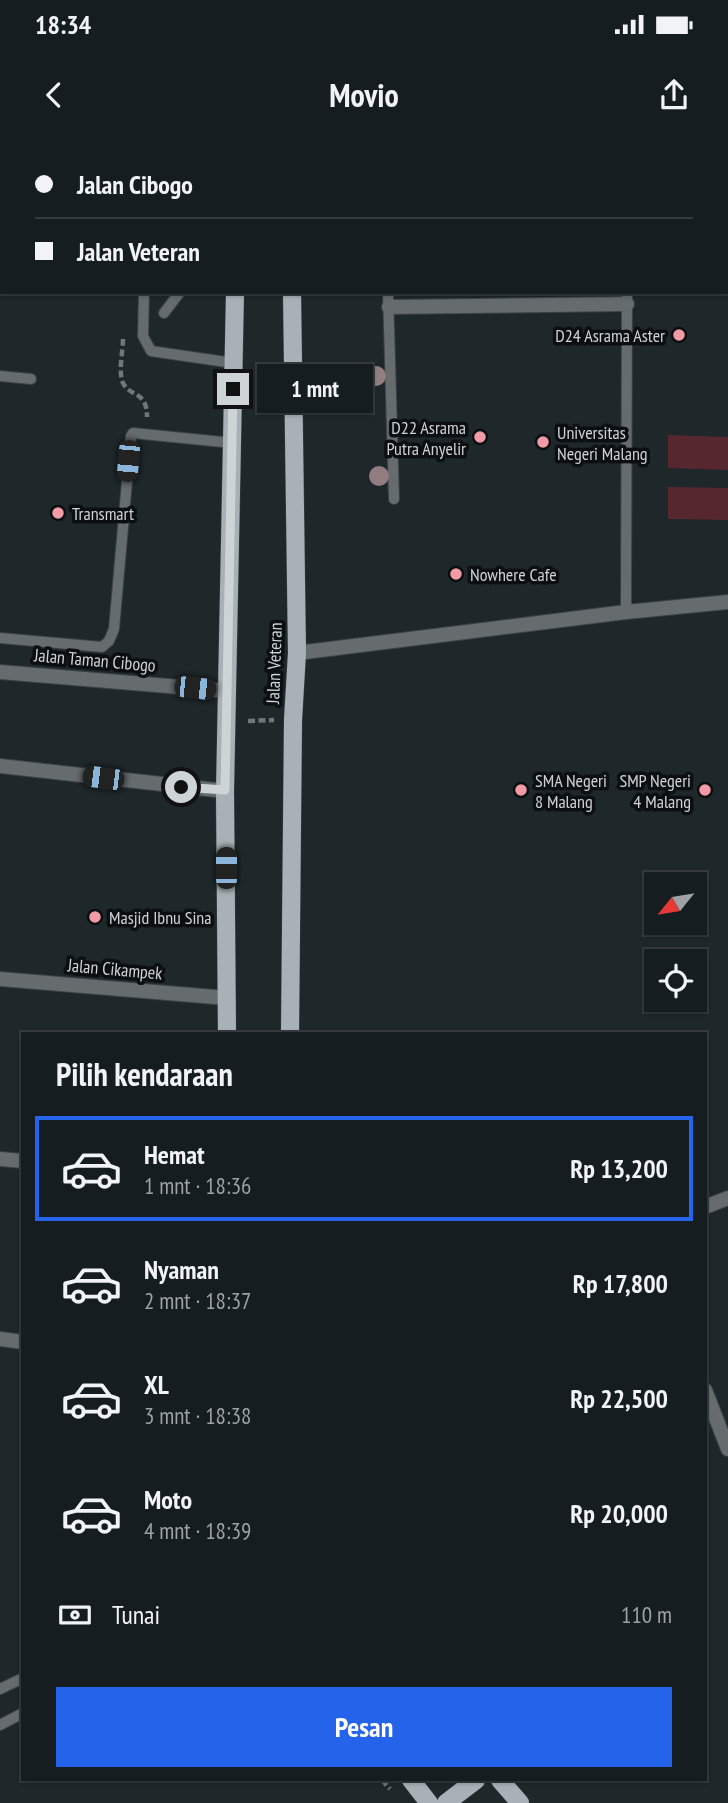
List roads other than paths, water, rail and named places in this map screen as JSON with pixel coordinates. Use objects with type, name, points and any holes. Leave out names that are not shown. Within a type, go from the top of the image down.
[{"type":"main road","points":[[227,1032],[225,790],[235,294]]},
{"type":"main road","name":"Jalan Veteran","points":[[290,1032],[292,720],[297,653],[292,294]]},
{"type":"main road","points":[[412,1781],[429,1803]]},
{"type":"main road","points":[[446,1803],[476,1781]]},
{"type":"main road","points":[[501,1781],[520,1803]]},
{"type":"street","points":[[388,300],[627,298]]},
{"type":"street","points":[[297,653],[728,602]]},
{"type":"street","name":"Jalan Taman Cibogo","points":[[0,671],[228,691]]},
{"type":"street","points":[[0,766],[225,790]]},
{"type":"street","name":"Jalan Cikampek","points":[[0,979],[227,998]]},
{"type":"street","points":[[0,1158],[21,1161]]},
{"type":"street","points":[[707,1207],[728,1198]]},
{"type":"street","points":[[0,1339],[21,1342]]},
{"type":"street","points":[[707,1395],[728,1449]]},
{"type":"lane","points":[[144,294],[143,336],[151,351],[233,363]]},
{"type":"lane","points":[[164,313],[178,294]]},
{"type":"lane","points":[[626,612],[627,298]]},
{"type":"lane","points":[[388,300],[394,499]]},
{"type":"lane","points":[[0,376],[31,379]]},
{"type":"lane","points":[[0,638],[102,647],[114,629],[131,436],[134,433],[233,443]]},
{"type":"lane","points":[[0,1689],[21,1679]]},
{"type":"lane","points":[[0,1725],[21,1714]]},
{"type":"place","name":"D24 Asrama Aster","points":[[679,335]]},
{"type":"place","name":"D22 Asrama Putra Anyelir","points":[[480,437]]},
{"type":"place","name":"Universitas Negeri Malang","points":[[543,442]]},
{"type":"place","name":"Transmart","points":[[58,513]]},
{"type":"place","name":"Nowhere Cafe","points":[[456,574]]},
{"type":"place","name":"SMA Negeri 8 Malang","points":[[521,790]]},
{"type":"place","name":"SMP Negeri 4 Malang","points":[[705,790]]},
{"type":"place","name":"Masjid Ibnu Sina","points":[[95,917]]}]
